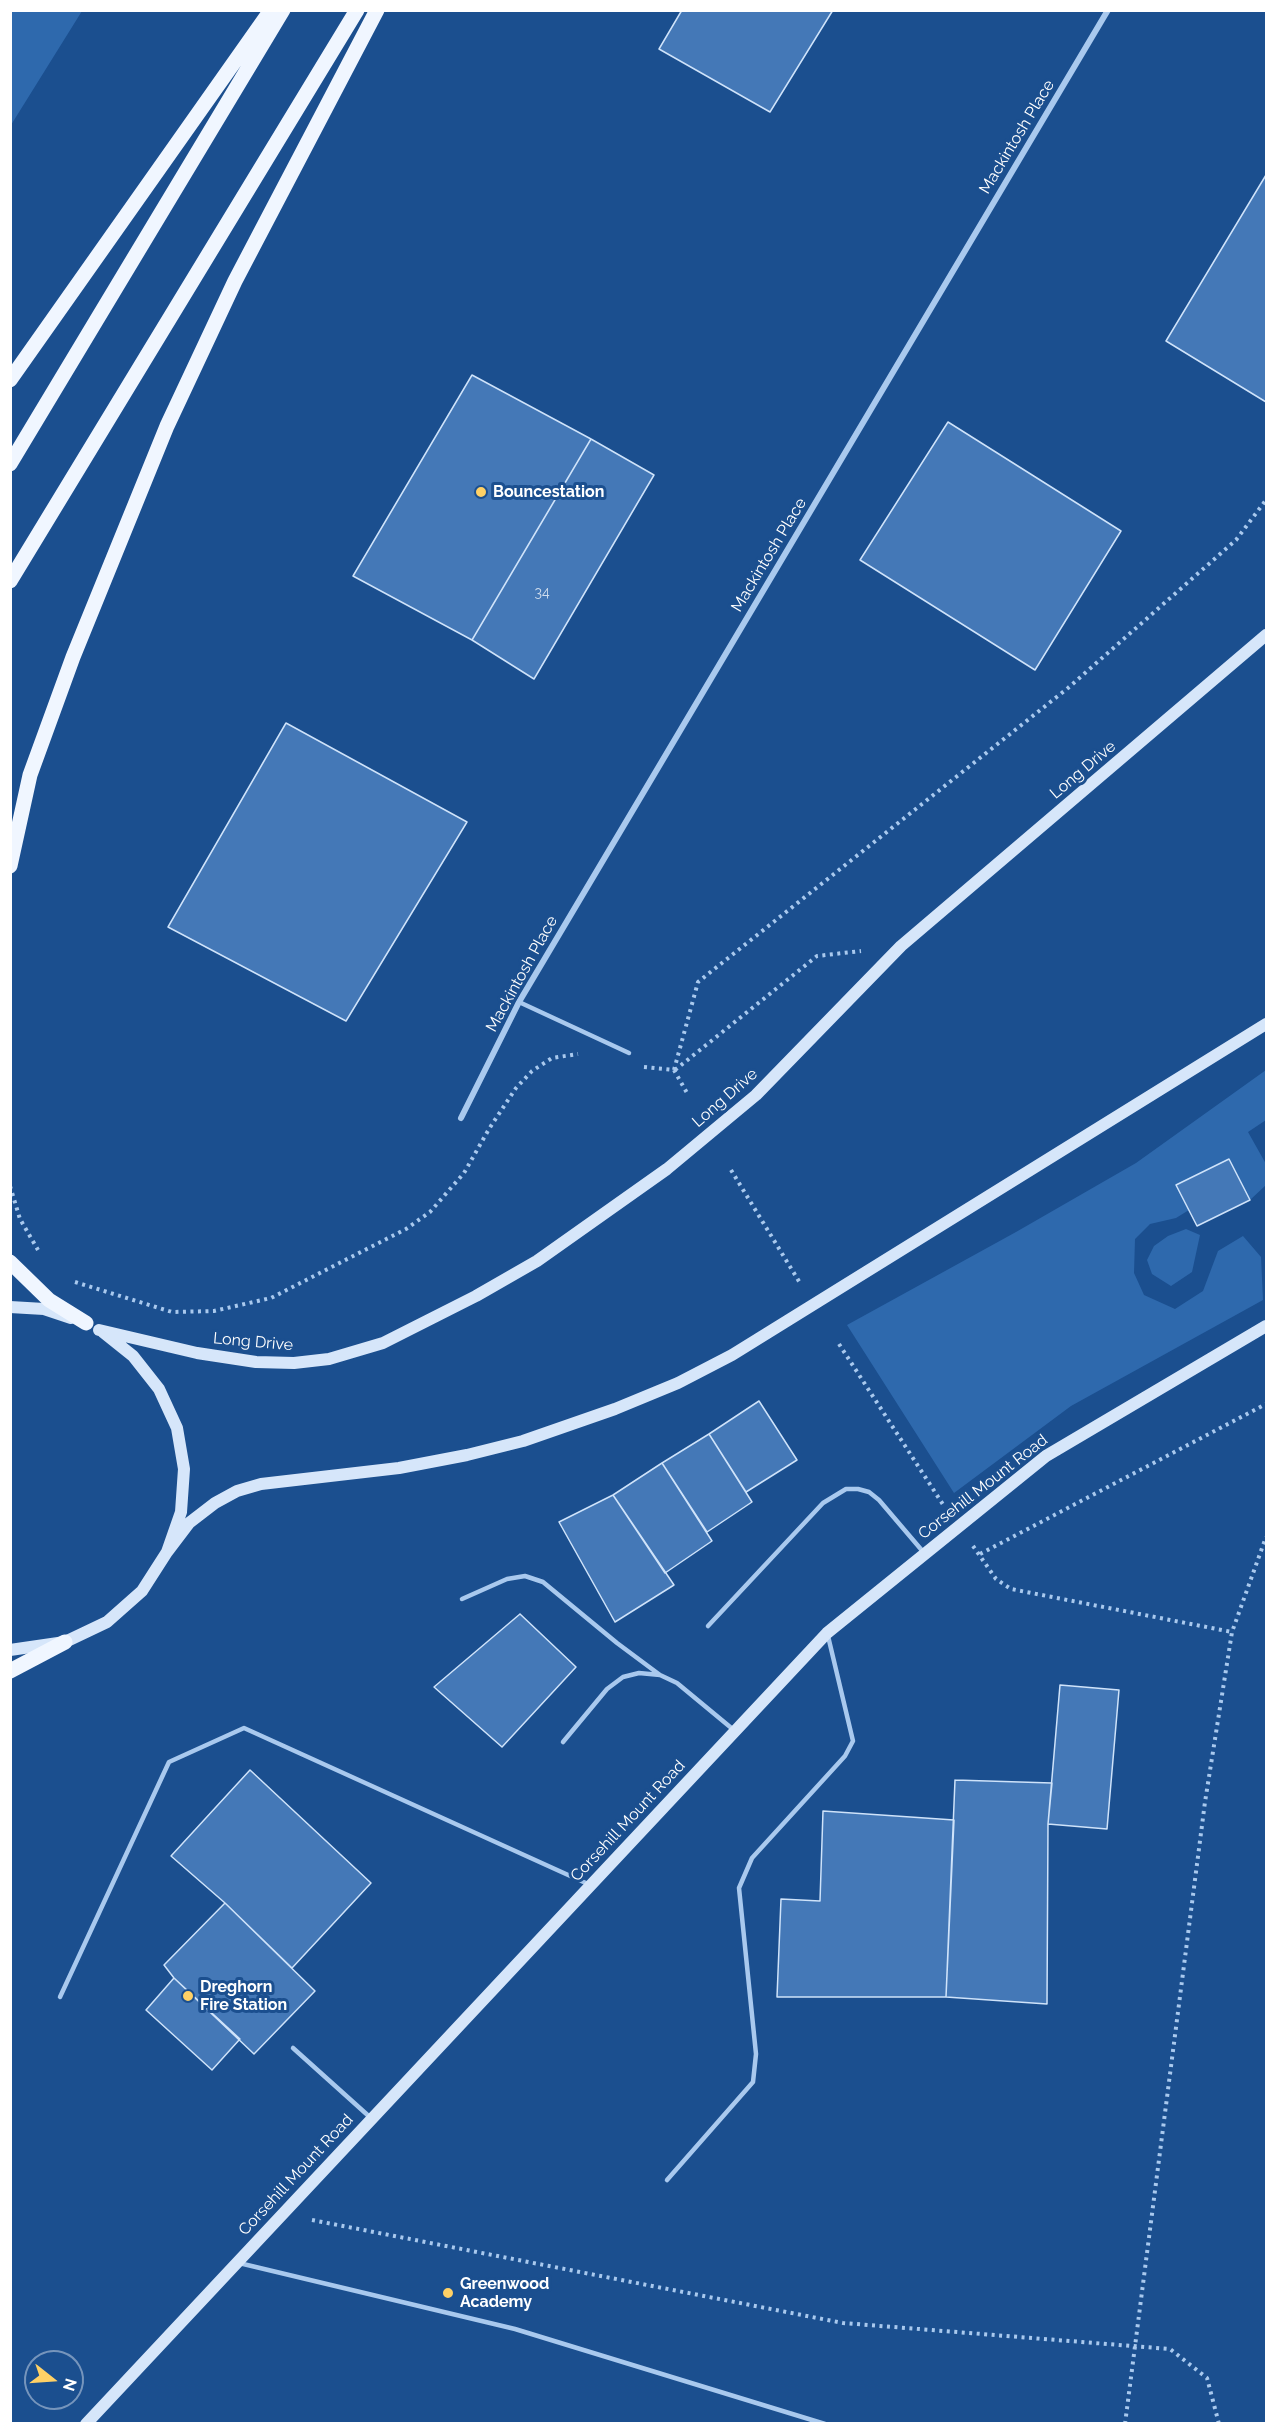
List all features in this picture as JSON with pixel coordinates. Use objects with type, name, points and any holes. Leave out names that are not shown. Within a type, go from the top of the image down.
[{"type":"main road","points":[[10,380],[271,10]]},
{"type":"main road","points":[[10,464],[283,10]]},
{"type":"main road","points":[[10,581],[357,10]]},
{"type":"main road","points":[[10,866],[30,775],[73,657],[167,426],[235,281],[377,10]]},
{"type":"main road","name":"Long Drive","points":[[93,1326],[197,1353],[256,1362],[294,1364],[329,1359],[383,1343],[476,1296],[537,1261],[666,1169],[756,1095],[901,946],[1266,635]]},
{"type":"main road","points":[[10,1671],[107,1622],[142,1591],[189,1523],[215,1503],[237,1491],[261,1484],[296,1479],[399,1468],[523,1441],[615,1409],[678,1383],[732,1355],[1266,1024]]},
{"type":"main road","points":[[10,1262],[49,1300],[93,1326],[133,1356],[159,1389],[177,1428],[184,1469],[181,1512],[167,1552]]},
{"type":"main road","points":[[10,1307],[44,1309],[93,1326]]},
{"type":"main road","name":"Corsehill Mount Road","points":[[86,2424],[827,1633],[1046,1456],[1266,1326]]},
{"type":"main road","points":[[10,1650],[65,1642]]},
{"type":"street","name":"Mackintosh Place","points":[[461,1118],[519,1002],[1108,10]]},
{"type":"lane","points":[[519,1002],[629,1053]]},
{"type":"lane","points":[[708,1626],[823,1503],[846,1489],[869,1492],[879,1500],[925,1554]]},
{"type":"lane","points":[[462,1599],[507,1579],[525,1576],[543,1582],[617,1643],[660,1675],[676,1683],[735,1731]]},
{"type":"lane","points":[[667,2180],[753,2082],[756,2054],[739,1888],[752,1858],[845,1756],[853,1741],[827,1633]]},
{"type":"lane","points":[[563,1742],[607,1689],[623,1677],[639,1673],[660,1675]]},
{"type":"lane","points":[[60,1996],[169,1762],[243,1728],[591,1885]]},
{"type":"lane","points":[[293,2048],[372,2119]]},
{"type":"lane","points":[[236,2263],[515,2329],[825,2424]]},
{"type":"path","points":[[687,1093],[674,1070],[698,981],[1068,688],[1236,540],[1266,500]]},
{"type":"path","points":[[636,1066],[674,1070],[817,956],[901,946]]},
{"type":"path","points":[[66,1275],[74,1282],[172,1312],[214,1311],[271,1298],[406,1229],[430,1212],[464,1173],[516,1088],[532,1071],[552,1058],[578,1054],[587,1056]]},
{"type":"path","points":[[731,1170],[800,1282]]},
{"type":"path","points":[[10,1186],[20,1219],[42,1256]]},
{"type":"path","points":[[839,1344],[958,1527],[980,1554],[996,1579],[1011,1589],[1232,1632]]},
{"type":"path","points":[[980,1554],[1266,1404]]},
{"type":"path","points":[[1125,2424],[1204,1802],[1232,1632],[1266,1538]]},
{"type":"path","points":[[282,2214],[843,2323],[1170,2349],[1207,2378],[1219,2424]]},
{"type":"shaded area","points":[[10,11],[82,11],[11,125]]},
{"type":"shaded area","points":[[1266,1070],[1266,1120],[1248,1132],[1266,1164],[1266,1185],[1250,1200],[1229,1159],[1177,1185],[1189,1210],[1176,1218],[1150,1224],[1135,1239],[1134,1273],[1144,1295],[1175,1309],[1203,1291],[1218,1251],[1243,1236],[1261,1257],[1263,1300],[1071,1406],[954,1493],[847,1325],[1136,1163]]},
{"type":"shaded area","points":[[1186,1229],[1200,1235],[1192,1272],[1171,1286],[1152,1274],[1147,1260],[1154,1246],[1168,1236]]},
{"type":"building","points":[[682,10],[833,10],[770,112],[659,49]]},
{"type":"building","points":[[1266,175],[1266,402],[1166,341]]},
{"type":"building","name":"Bouncestation","points":[[472,375],[591,439],[472,640],[353,576]]},
{"type":"building","points":[[948,422],[1121,531],[1035,670],[860,560]]},
{"type":"building","name":"Bouncestation","points":[[591,439],[654,475],[534,679],[472,640]]},
{"type":"building","points":[[286,723],[467,822],[346,1021],[168,927]]},
{"type":"building","points":[[1229,1159],[1250,1200],[1197,1226],[1176,1185]]},
{"type":"building","points":[[759,1401],[797,1460],[746,1492],[709,1434]]},
{"type":"building","points":[[709,1434],[752,1502],[707,1532],[662,1463]]},
{"type":"building","points":[[662,1463],[712,1541],[665,1573],[613,1495]]},
{"type":"building","points":[[613,1495],[674,1585],[615,1622],[559,1522]]},
{"type":"building","points":[[520,1614],[576,1667],[502,1747],[434,1687]]},
{"type":"building","points":[[1060,1685],[1119,1690],[1107,1829],[1048,1824]]},
{"type":"building","points":[[250,1770],[371,1883],[292,1968],[225,1903],[171,1856]]},
{"type":"building","points":[[955,1780],[1052,1783],[1048,1824],[1047,2004],[946,1997]]},
{"type":"building","points":[[823,1811],[954,1820],[946,1997],[777,1997],[781,1899],[820,1901]]},
{"type":"building","points":[[225,1903],[315,1991],[254,2054],[174,1978],[164,1965]]},
{"type":"building","points":[[174,1978],[240,2039],[212,2070],[146,2010]]},
{"type":"place","name":"Bouncestation","points":[[481,492]]},
{"type":"place","name":"Dreghorn Fire Station","points":[[188,1996]]},
{"type":"place","name":"Greenwood Academy","points":[[448,2293]]}]
